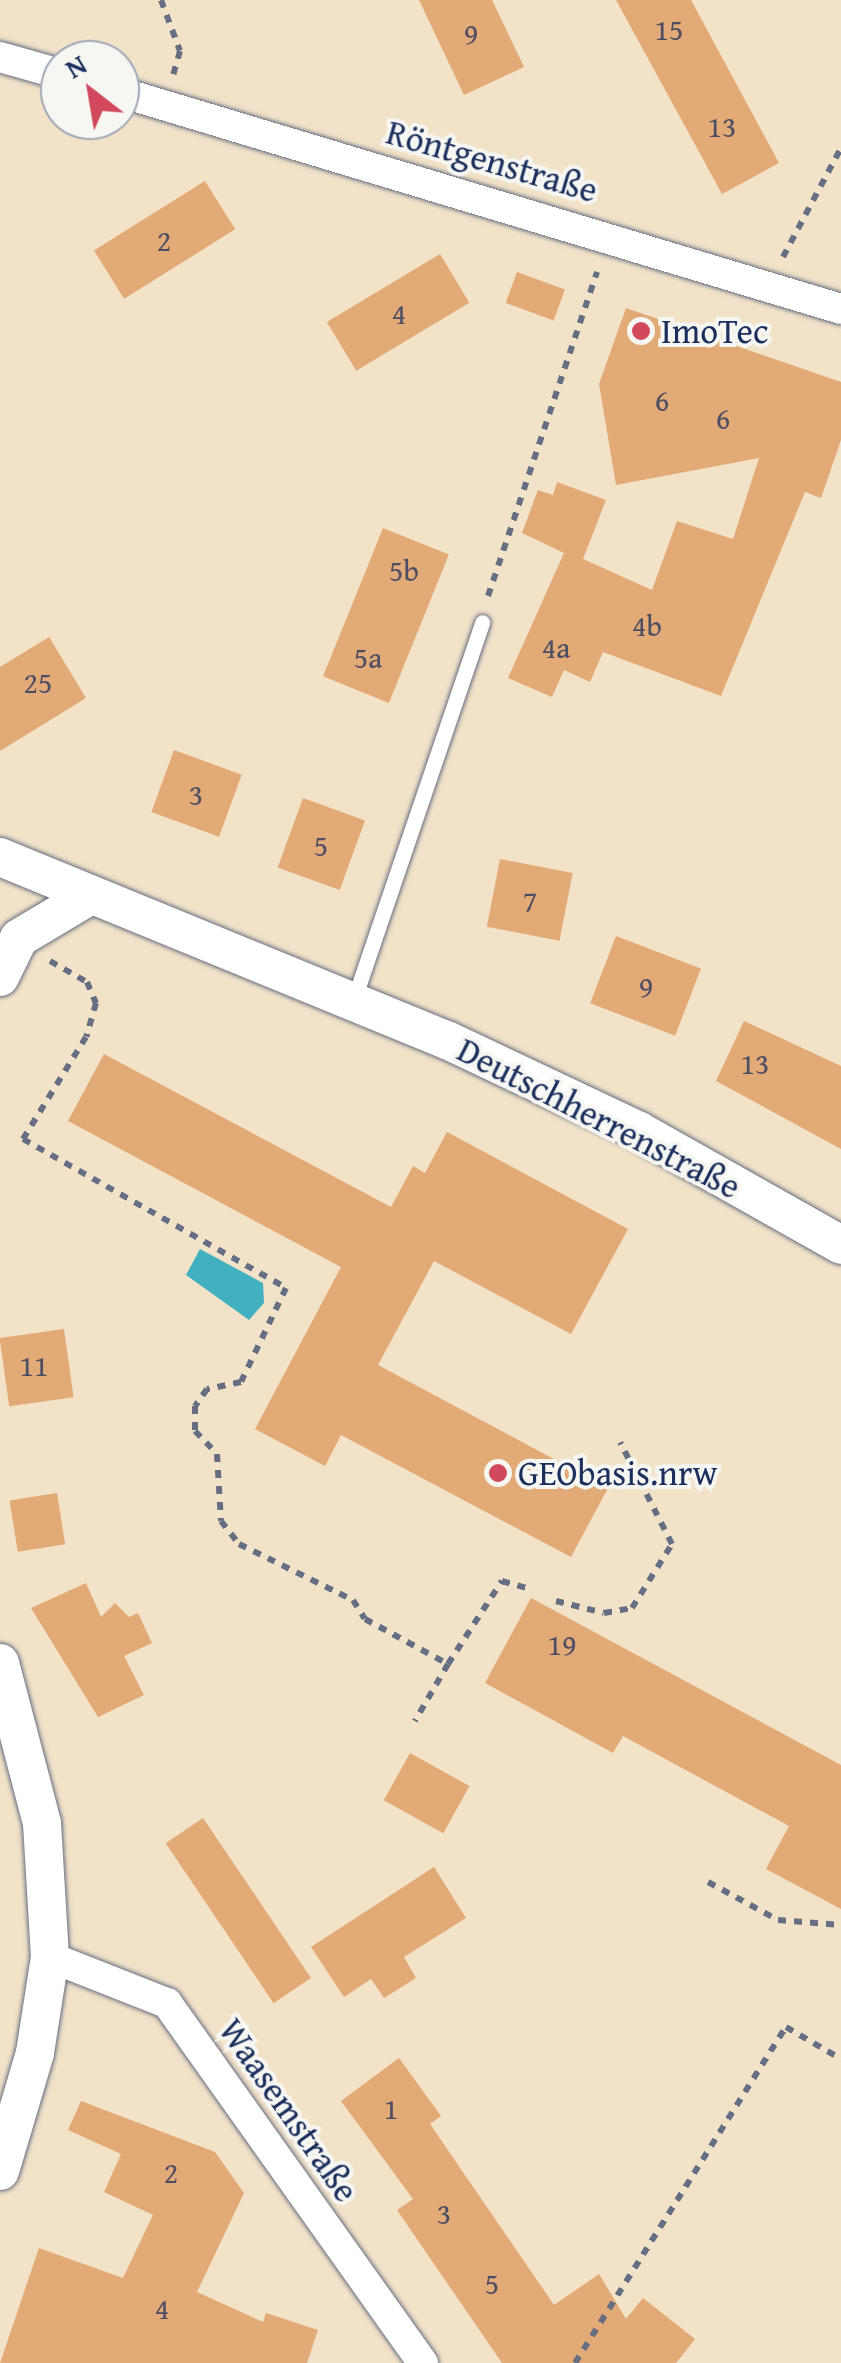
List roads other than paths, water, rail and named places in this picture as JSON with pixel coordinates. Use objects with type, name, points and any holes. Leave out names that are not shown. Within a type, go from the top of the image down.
[{"type":"street","points":[[0,56],[40,68]]},
{"type":"street","name":"Röntgenstraße","points":[[140,98],[610,235],[841,308]]},
{"type":"street","name":"Deutschherrenstraße","points":[[0,858],[354,999],[639,1131],[841,1245]]},
{"type":"street","points":[[0,977],[19,938],[91,895]]},
{"type":"street","points":[[0,1663],[42,1822],[50,1957],[35,2054],[0,2171]]},
{"type":"street","name":"Waasemstraße","points":[[50,1957],[167,2003],[423,2363]]},
{"type":"lane","points":[[354,999],[482,622]]},
{"type":"water","points":[[200,1249],[263,1283],[264,1303],[249,1320],[186,1275]]},
{"type":"place","name":"ImoTec","points":[[641,331]]},
{"type":"place","name":"GEObasis.nrw","points":[[498,1473]]}]
